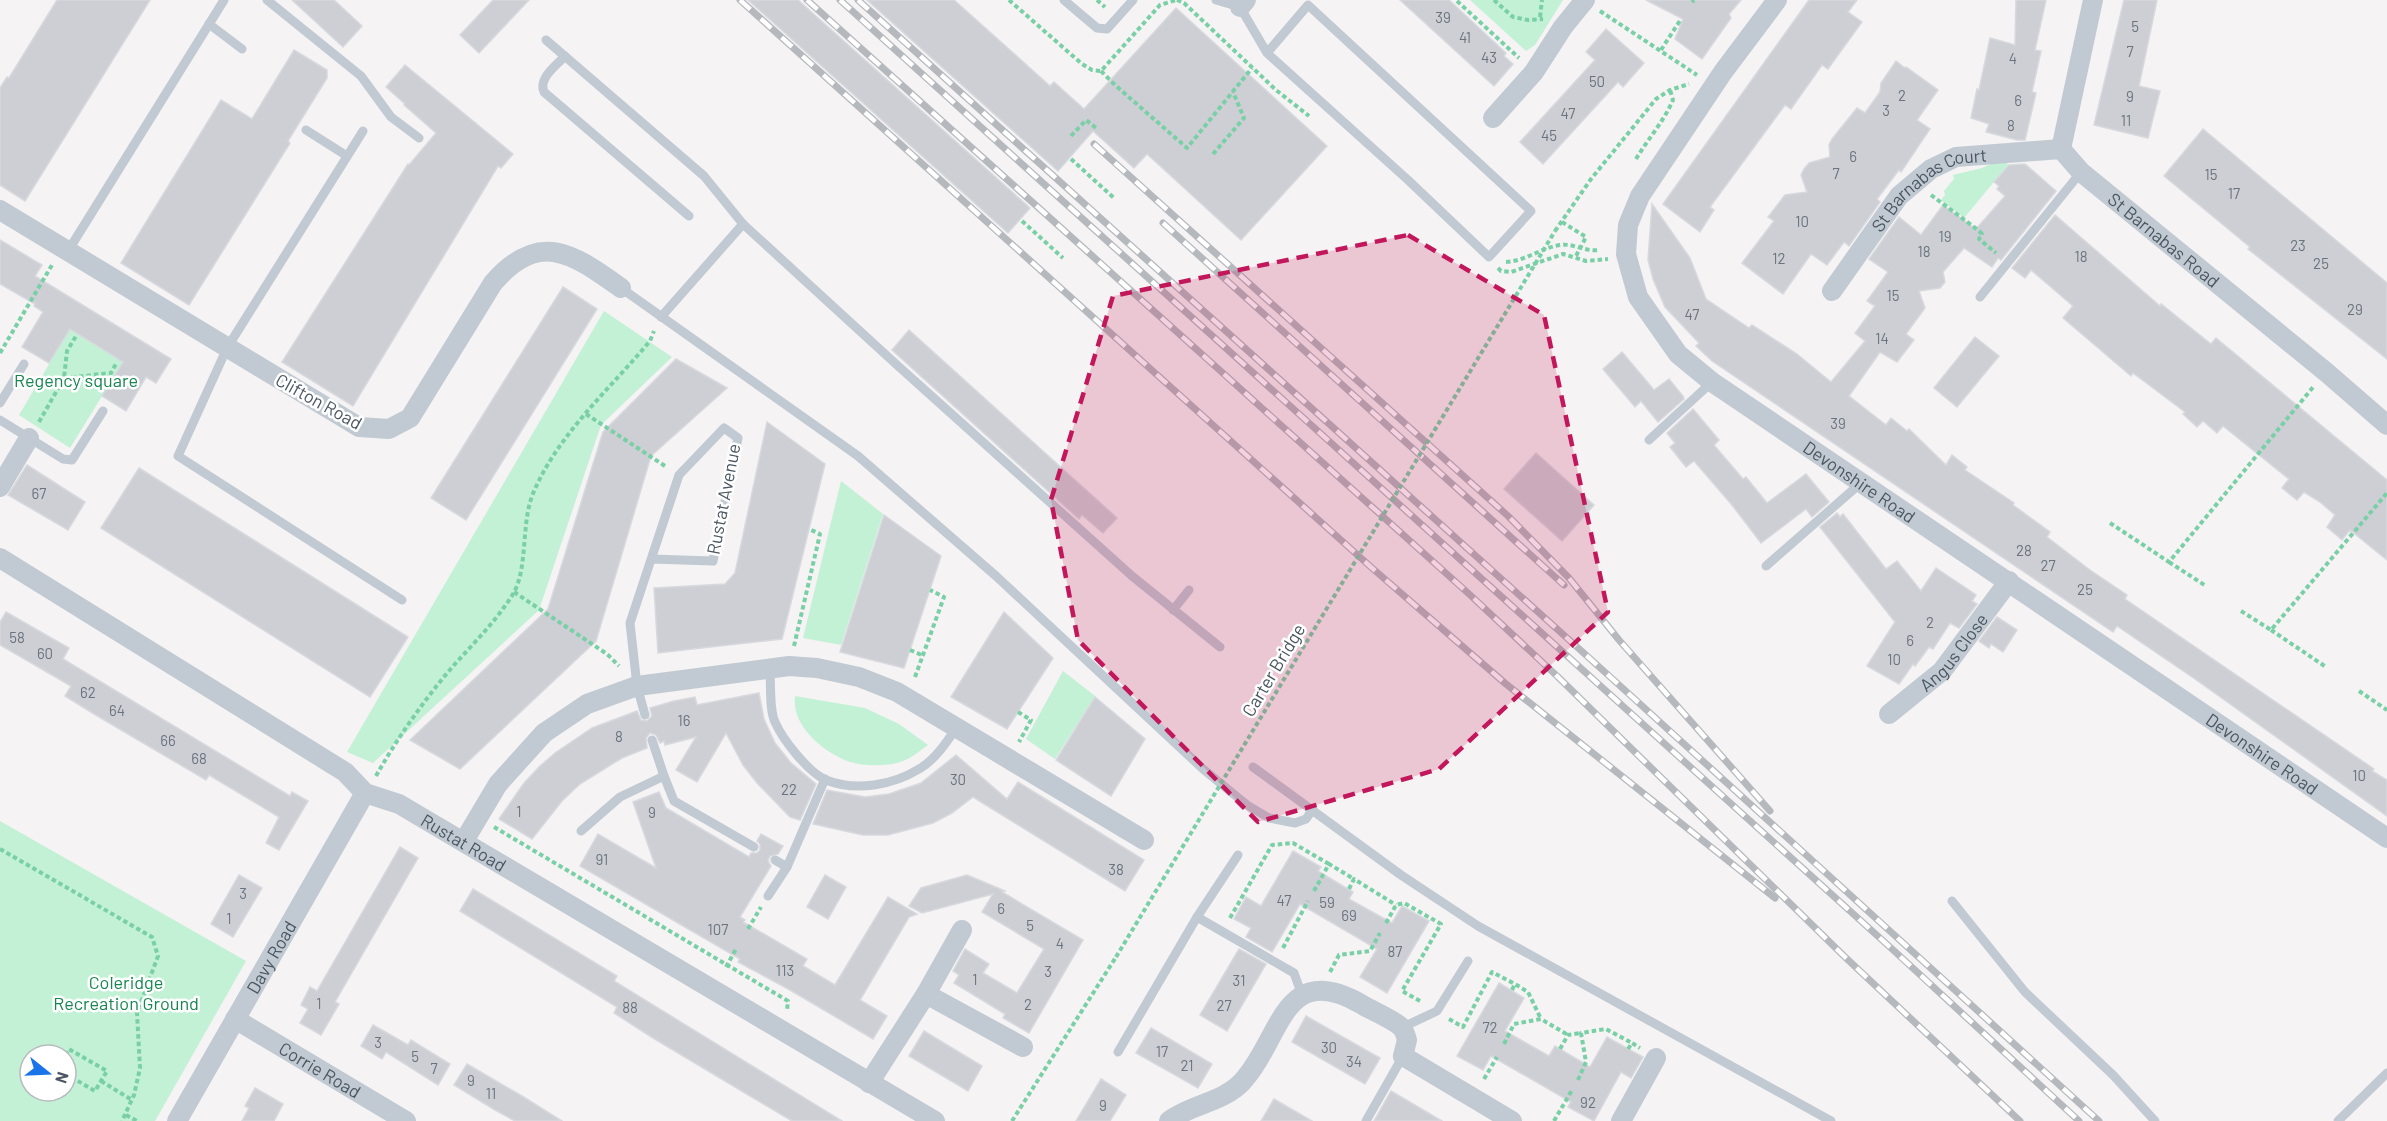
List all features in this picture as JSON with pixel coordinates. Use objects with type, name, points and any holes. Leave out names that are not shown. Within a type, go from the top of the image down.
[{"type":"street","points":[[1493,118],[1534,72],[1563,27],[1585,0]]},
{"type":"street","name":"Devonshire Road","points":[[1777,0],[1723,72],[1640,196],[1628,225],[1626,254],[1638,297],[1678,354],[1712,382],[2387,838]]},
{"type":"street","points":[[2061,149],[2093,0]]},
{"type":"street","name":"St Barnabas Road","points":[[2061,149],[2081,172],[2326,372],[2387,425]]},
{"type":"street","name":"St Barnabas Court","points":[[1832,291],[1899,196],[1930,169],[1956,157],[2061,149]]},
{"type":"street","name":"Clifton Road","points":[[0,210],[359,427],[389,429],[410,418],[493,283],[519,260],[538,252],[555,251],[573,256],[621,288]]},
{"type":"street","points":[[0,487],[29,438]]},
{"type":"street","name":"Rustat Road","points":[[0,558],[345,772],[365,793],[399,804],[935,1121]]},
{"type":"street","name":"Angus Close","points":[[1889,714],[1942,671],[2009,581]]},
{"type":"street","points":[[464,842],[498,784],[544,733],[587,704],[637,686],[780,667],[817,668],[859,677],[907,697],[1144,840]]},
{"type":"street","name":"Davy Road","points":[[177,1121],[365,793]]},
{"type":"street","points":[[869,1083],[926,994],[962,930]]},
{"type":"street","points":[[1169,1121],[1226,1094],[1241,1083],[1252,1070],[1291,1003],[1302,995],[1325,990],[1336,992],[1401,1028],[1407,1040],[1403,1056],[1512,1121]]},
{"type":"street","points":[[926,994],[1023,1047]]},
{"type":"street","name":"Corrie Road","points":[[235,1019],[406,1121]]},
{"type":"street","points":[[1621,1121],[1656,1058]]},
{"type":"lane","points":[[65,250],[224,0]]},
{"type":"lane","points":[[267,0],[361,76],[391,117],[419,138]]},
{"type":"lane","points":[[1064,0],[1097,28],[1107,29],[1132,1]]},
{"type":"lane","points":[[1216,0],[1243,3],[1267,52],[1489,257],[1531,211],[1308,4],[1267,52]]},
{"type":"lane","points":[[209,24],[242,49]]},
{"type":"lane","points":[[546,40],[704,176],[743,225],[1115,560],[1220,647]]},
{"type":"lane","points":[[565,56],[543,81],[541,86],[544,92],[689,216]]},
{"type":"lane","points":[[306,130],[347,156]]},
{"type":"lane","points":[[363,131],[227,348],[178,456],[402,600]]},
{"type":"lane","points":[[1980,297],[2081,172]]},
{"type":"lane","points":[[661,317],[743,225]]},
{"type":"lane","points":[[621,288],[858,456],[996,576],[1203,769],[1247,805],[1269,818],[1295,824],[1306,819],[1313,809]]},
{"type":"lane","points":[[0,403],[24,364]]},
{"type":"lane","points":[[1649,440],[1712,382]]},
{"type":"lane","points":[[0,420],[63,459],[72,460],[103,411]]},
{"type":"lane","name":"Rustat Avenue","points":[[645,715],[637,686],[630,623],[678,475],[724,428],[738,438],[713,561],[651,559]]},
{"type":"lane","points":[[1766,566],[1862,482]]},
{"type":"lane","points":[[1173,610],[1189,590]]},
{"type":"lane","points":[[780,667],[774,720],[805,763],[825,780],[850,785],[885,784],[921,769],[941,750],[956,728]]},
{"type":"lane","points":[[652,740],[674,801],[754,847]]},
{"type":"lane","points":[[1252,767],[1401,875],[1478,926],[1831,1121]]},
{"type":"lane","points":[[580,831],[620,797],[664,776]]},
{"type":"lane","points":[[768,896],[787,867],[825,780]]},
{"type":"lane","points":[[1118,1052],[1197,917],[1238,855]]},
{"type":"lane","points":[[774,860],[787,867]]},
{"type":"lane","points":[[1952,901],[2025,992],[2113,1075],[2155,1121]]},
{"type":"lane","points":[[1197,917],[1294,973],[1302,995]]},
{"type":"lane","points":[[1401,1028],[1437,1011],[1468,961]]},
{"type":"lane","points":[[1366,1121],[1403,1056]]},
{"type":"lane","points":[[2338,1121],[2387,1072]]},
{"type":"path","points":[[1177,0],[1184,3],[1215,32]]},
{"type":"path","points":[[1494,0],[1514,18],[1528,20],[1540,17],[1542,0]]},
{"type":"path","points":[[1585,0],[1698,75],[1723,72]]},
{"type":"path","points":[[1457,1],[1534,72]]},
{"type":"path","points":[[1661,51],[1682,19]]},
{"type":"path","points":[[1101,71],[1187,148],[1267,52]]},
{"type":"path","name":"Carter Bridge","points":[[1012,1121],[1116,957],[1555,231],[1591,179],[1656,99],[1670,90],[1695,82],[1709,93]]},
{"type":"path","points":[[1213,154],[1244,118],[1233,92]]},
{"type":"path","points":[[1071,136],[1086,120],[1096,128]]},
{"type":"path","points":[[1071,159],[1115,199]]},
{"type":"path","points":[[1913,182],[1978,230],[1982,234],[1979,239],[2002,258]]},
{"type":"path","points":[[1022,221],[1063,258]]},
{"type":"path","points":[[1562,222],[1586,237],[1576,256]]},
{"type":"path","points":[[1489,257],[1507,262],[1518,261],[1562,244],[1587,251],[1599,250]]},
{"type":"path","points":[[0,353],[65,250]]},
{"type":"path","points":[[1489,257],[1501,271],[1506,272],[1563,254],[1576,256],[1586,261],[1603,260],[1626,254]]},
{"type":"path","points":[[365,793],[392,747],[442,679],[514,592],[522,566],[524,528],[531,499],[546,464],[650,341],[661,317]]},
{"type":"path","points":[[29,438],[64,378],[67,351],[76,336]]},
{"type":"path","points":[[64,378],[111,373],[117,362]]},
{"type":"path","points":[[2169,562],[2326,372]]},
{"type":"path","points":[[586,414],[678,475]]},
{"type":"path","points":[[2271,630],[2387,493]]},
{"type":"path","points":[[2110,523],[2206,586]]},
{"type":"path","points":[[780,667],[820,534],[809,530]]},
{"type":"path","points":[[907,697],[944,597],[930,590]]},
{"type":"path","points":[[514,592],[607,654],[637,686]]},
{"type":"path","points":[[2241,611],[2326,667]]},
{"type":"path","points":[[910,650],[924,656]]},
{"type":"path","points":[[2359,691],[2387,710]]},
{"type":"path","points":[[1008,759],[1031,720],[1018,712]]},
{"type":"path","points":[[478,818],[788,1001],[787,1018]]},
{"type":"path","points":[[1222,932],[1272,845],[1293,843],[1396,904],[1404,903],[1441,924],[1402,991],[1462,1027],[1492,972],[1528,992],[1541,1019],[1568,1035],[1606,1029],[1632,1043]]},
{"type":"path","points":[[0,849],[152,937],[158,956],[137,1013],[140,1068],[132,1100],[122,1121]]},
{"type":"path","points":[[1314,891],[1329,864]]},
{"type":"path","points":[[1349,889],[1354,879]]},
{"type":"path","points":[[748,929],[768,896]]},
{"type":"path","points":[[1275,962],[1308,901]]},
{"type":"path","points":[[1386,923],[1396,904]]},
{"type":"path","points":[[1325,990],[1328,975],[1339,955],[1370,951],[1380,933]]},
{"type":"path","points":[[1512,990],[1515,984]]},
{"type":"path","points":[[1504,1044],[1514,1024],[1541,1019]]},
{"type":"path","points":[[1578,1080],[1586,1062],[1581,1033]]},
{"type":"path","points":[[1560,1049],[1568,1035]]},
{"type":"path","points":[[78,1054],[107,1071],[95,1091],[78,1081]]},
{"type":"path","points":[[101,1081],[132,1100]]},
{"type":"path","points":[[1554,1121],[1572,1090]]},
{"type":"path","points":[[126,1115],[137,1121]]},
{"type":"highlighted area","points":[[1408,235],[1544,315],[1608,612],[1439,769],[1258,822],[1078,640],[1051,500],[1113,296]]},
{"type":"green space","points":[[1470,0],[1563,0],[1535,45],[1526,51]]},
{"type":"green space","points":[[2004,158],[2008,165],[1964,218],[1941,200],[1945,195],[1944,191],[1954,179],[1953,175],[1982,168]]},
{"type":"green space","points":[[604,311],[672,357],[601,425],[539,610],[373,763],[347,752]]},
{"type":"green space","name":"Regency square","points":[[70,329],[123,362],[70,448],[19,415]]},
{"type":"green space","points":[[841,481],[883,514],[841,645],[803,638]]},
{"type":"green space","points":[[1063,671],[1095,696],[1055,759],[1026,739]]},
{"type":"green space","points":[[795,696],[865,708],[899,724],[928,745],[911,757],[897,763],[871,765],[850,762],[830,752],[811,737],[798,718]]},
{"type":"green space","name":"Coleridge Recreation Ground","points":[[0,821],[246,961],[155,1121],[0,1121]]},
{"type":"building","points":[[57,0],[150,0],[25,201],[0,185],[0,88],[7,77],[9,78]]},
{"type":"building","points":[[292,0],[334,0],[362,26],[343,47]]},
{"type":"building","points":[[493,0],[529,0],[479,53],[460,35]]},
{"type":"building","points":[[748,0],[798,0],[1030,208],[1008,233]]},
{"type":"building","points":[[867,0],[954,0],[1050,86],[1054,82],[1084,109],[1176,8],[1327,146],[1241,240],[1147,154],[1134,168],[1093,131],[1058,171]]},
{"type":"building","points":[[1400,0],[1449,0],[1506,53],[1504,56],[1513,64],[1494,86]]},
{"type":"building","points":[[1646,0],[1741,0],[1729,14],[1731,18],[1702,59],[1675,39],[1683,19]]},
{"type":"building","points":[[1809,0],[1857,0],[1848,12],[1862,22],[1828,69],[1822,65],[1791,109],[1785,105],[1710,207],[1714,210],[1700,232],[1663,204]]},
{"type":"building","points":[[2016,0],[2046,0],[2035,50],[2041,51],[2032,92],[2036,93],[2025,140],[1986,132],[1989,124],[1971,118],[1990,38],[2015,45]]},
{"type":"building","points":[[2124,0],[2157,0],[2139,86],[2160,91],[2148,138],[2094,125]]},
{"type":"building","points":[[1606,29],[1644,63],[1623,87],[1618,82],[1543,164],[1520,142],[1595,60],[1586,52]]},
{"type":"building","points":[[294,50],[327,70],[327,78],[288,141],[290,143],[189,305],[121,263],[221,100],[252,119]]},
{"type":"building","points":[[1896,61],[1938,90],[1917,120],[1930,129],[1901,172],[1899,170],[1877,199],[1880,202],[1849,246],[1844,242],[1827,265],[1811,254],[1783,294],[1742,263],[1774,221],[1768,217],[1785,195],[1807,192],[1801,175],[1804,169],[1809,163],[1830,157],[1829,145],[1832,139],[1857,108],[1865,113],[1880,92],[1881,83]]},
{"type":"building","points":[[405,65],[513,154],[501,168],[498,166],[353,406],[282,362],[408,164],[436,133],[386,87]]},
{"type":"building","points":[[2203,129],[2387,283],[2387,359],[2248,249],[2250,247],[2164,176]]},
{"type":"building","points":[[2025,164],[2056,191],[2001,260],[1998,258],[1992,267],[1964,248],[1943,272],[1945,282],[1940,288],[1919,291],[1925,308],[1906,334],[1914,340],[1897,362],[1880,352],[1849,396],[1886,425],[1891,418],[1907,431],[1909,429],[1946,465],[1952,455],[1967,467],[1965,470],[2014,503],[2013,505],[2050,532],[2047,537],[2127,595],[2125,599],[2374,769],[2372,771],[2387,780],[2387,816],[2117,626],[2113,632],[1712,361],[1696,346],[1699,343],[1665,307],[1653,279],[1648,260],[1652,204],[1690,258],[1706,299],[1749,328],[1752,325],[1797,354],[1831,382],[1865,341],[1855,333],[1875,306],[1867,301],[1888,272],[1869,259],[1899,217],[1921,235],[1943,205],[1976,229],[2005,196],[1997,189],[1999,186],[1994,182],[2009,165]]},
{"type":"building","points":[[2055,215],[2160,306],[2161,304],[2211,344],[2216,338],[2387,480],[2387,560],[2350,530],[2342,540],[2327,527],[2335,515],[2304,492],[2297,500],[2282,488],[2289,479],[2223,426],[2217,433],[2203,421],[2197,427],[2183,414],[2185,412],[2133,373],[2131,376],[2063,318],[2073,306],[2031,270],[2025,278],[2012,268]]},
{"type":"building","points":[[0,240],[42,265],[35,276],[171,359],[156,383],[146,377],[126,411],[102,396],[123,362],[70,329],[49,363],[22,347],[43,312],[34,306],[35,304],[0,284]]},
{"type":"building","points":[[563,287],[597,309],[466,520],[431,498]]},
{"type":"building","points":[[909,330],[1117,518],[1103,533],[1082,515],[1079,519],[892,350]]},
{"type":"building","points":[[1975,337],[1999,356],[1957,407],[1934,388]]},
{"type":"building","points":[[1622,352],[1654,390],[1669,379],[1683,396],[1684,399],[1658,422],[1641,401],[1635,407],[1603,369]]},
{"type":"building","points":[[676,359],[727,388],[651,456],[596,641],[460,769],[410,740],[548,609],[603,432]]},
{"type":"building","points":[[1693,409],[1719,440],[1714,445],[1743,479],[1746,477],[1767,503],[1806,474],[1829,502],[1812,517],[1806,509],[1761,543],[1694,461],[1686,467],[1670,447],[1675,443],[1667,433]]},
{"type":"building","points":[[767,422],[825,464],[782,639],[658,653],[654,588],[725,584],[735,573]]},
{"type":"building","points":[[1536,453],[1594,505],[1562,541],[1504,489]]},
{"type":"building","points":[[27,465],[85,502],[68,530],[8,495]]},
{"type":"building","points":[[139,468],[408,637],[370,697],[101,528]]},
{"type":"building","points":[[1837,513],[1840,517],[1843,514],[1886,569],[1897,561],[1921,591],[1936,568],[1976,595],[1972,601],[1977,604],[1959,628],[1950,623],[1933,649],[1929,647],[1899,684],[1867,666],[1895,622],[1820,527]]},
{"type":"building","points":[[884,515],[941,556],[904,668],[840,652]]},
{"type":"building","points":[[6,612],[69,648],[63,659],[290,796],[292,792],[308,801],[279,850],[266,843],[279,817],[209,775],[206,780],[94,714],[65,696],[71,686],[0,645],[0,622]]},
{"type":"building","points":[[1004,612],[1053,658],[1007,729],[951,697]]},
{"type":"building","points":[[1997,617],[2017,630],[2003,652],[1991,644],[1989,648],[1979,641]]},
{"type":"building","points":[[759,693],[764,719],[775,743],[791,763],[816,784],[800,820],[790,817],[757,783],[743,765],[726,733],[697,782],[676,770],[696,737],[665,745],[664,741],[660,743],[656,735],[650,733],[646,738],[647,748],[622,758],[580,784],[562,801],[532,839],[499,819],[524,783],[539,767],[592,728],[637,711],[641,720],[647,721],[652,716],[650,708],[674,701],[695,697],[697,705]]},
{"type":"building","points":[[1095,697],[1145,739],[1111,796],[1056,760]]},
{"type":"building","points":[[956,755],[1007,799],[1018,782],[1144,860],[1125,891],[973,797],[952,813],[933,823],[888,835],[863,835],[813,824],[827,790],[865,797],[889,794],[921,783]]},
{"type":"building","points":[[659,792],[666,808],[749,857],[751,853],[757,853],[760,850],[760,844],[757,841],[761,834],[783,846],[778,854],[770,856],[768,861],[771,866],[740,917],[745,920],[743,922],[807,959],[803,966],[835,985],[888,897],[917,914],[909,917],[860,1000],[887,1016],[873,1039],[738,962],[740,959],[580,866],[598,834],[656,868],[633,802]]},
{"type":"building","points":[[400,847],[418,858],[335,1002],[339,1004],[321,1035],[300,1023],[308,1009],[301,1005],[310,987],[317,991]]},
{"type":"building","points":[[1293,851],[1321,867],[1318,871],[1353,892],[1349,899],[1392,923],[1402,906],[1429,921],[1387,993],[1360,977],[1377,949],[1300,904],[1272,952],[1246,937],[1251,928],[1234,919],[1246,897],[1261,906]]},
{"type":"building","points":[[239,875],[262,888],[233,937],[211,924]]},
{"type":"building","points":[[825,875],[846,887],[828,919],[807,907]]},
{"type":"building","points":[[967,875],[1005,891],[1002,892],[1083,940],[1029,1033],[1003,1018],[1005,1014],[954,983],[959,975],[953,971],[965,949],[989,964],[983,973],[1017,993],[1044,949],[982,912],[993,894],[922,913],[909,906],[921,888]]},
{"type":"building","points":[[473,889],[617,976],[614,981],[842,1121],[792,1121],[653,1038],[614,1013],[617,1007],[460,911]]},
{"type":"building","points":[[1239,949],[1266,964],[1227,1031],[1200,1015]]},
{"type":"building","points":[[1499,983],[1524,998],[1505,1031],[1549,1056],[1555,1046],[1590,1067],[1607,1037],[1643,1057],[1631,1078],[1621,1072],[1594,1121],[1568,1107],[1571,1102],[1491,1056],[1483,1070],[1457,1056]]},
{"type":"building","points":[[1306,1016],[1380,1058],[1365,1084],[1292,1042]]},
{"type":"building","points":[[373,1025],[408,1045],[411,1040],[450,1064],[438,1085],[386,1052],[382,1059],[361,1046]]},
{"type":"building","points":[[1151,1028],[1212,1064],[1198,1088],[1136,1053]]},
{"type":"building","points":[[924,1031],[982,1066],[968,1091],[909,1056]]},
{"type":"building","points":[[467,1064],[562,1121],[515,1121],[495,1110],[454,1085]]},
{"type":"building","points":[[1101,1079],[1126,1095],[1110,1121],[1076,1121]]},
{"type":"building","points":[[255,1088],[283,1104],[274,1121],[242,1121],[249,1108],[245,1106]]},
{"type":"building","points":[[1391,1091],[1442,1121],[1374,1121]]},
{"type":"building","points":[[1274,1099],[1312,1121],[1261,1121]]},
{"type":"railway","points":[[740,0],[1372,568],[1506,684],[1775,898]]},
{"type":"railway","points":[[807,0],[1468,593],[1557,676],[1846,958],[2020,1121]]},
{"type":"railway","points":[[840,0],[1891,948],[2079,1121]]},
{"type":"railway","points":[[858,0],[1607,674],[2099,1121]]},
{"type":"railway","points":[[1094,144],[1508,516],[1569,578],[1619,640],[1770,811]]},
{"type":"railway","points":[[1163,223],[1564,585]]}]
